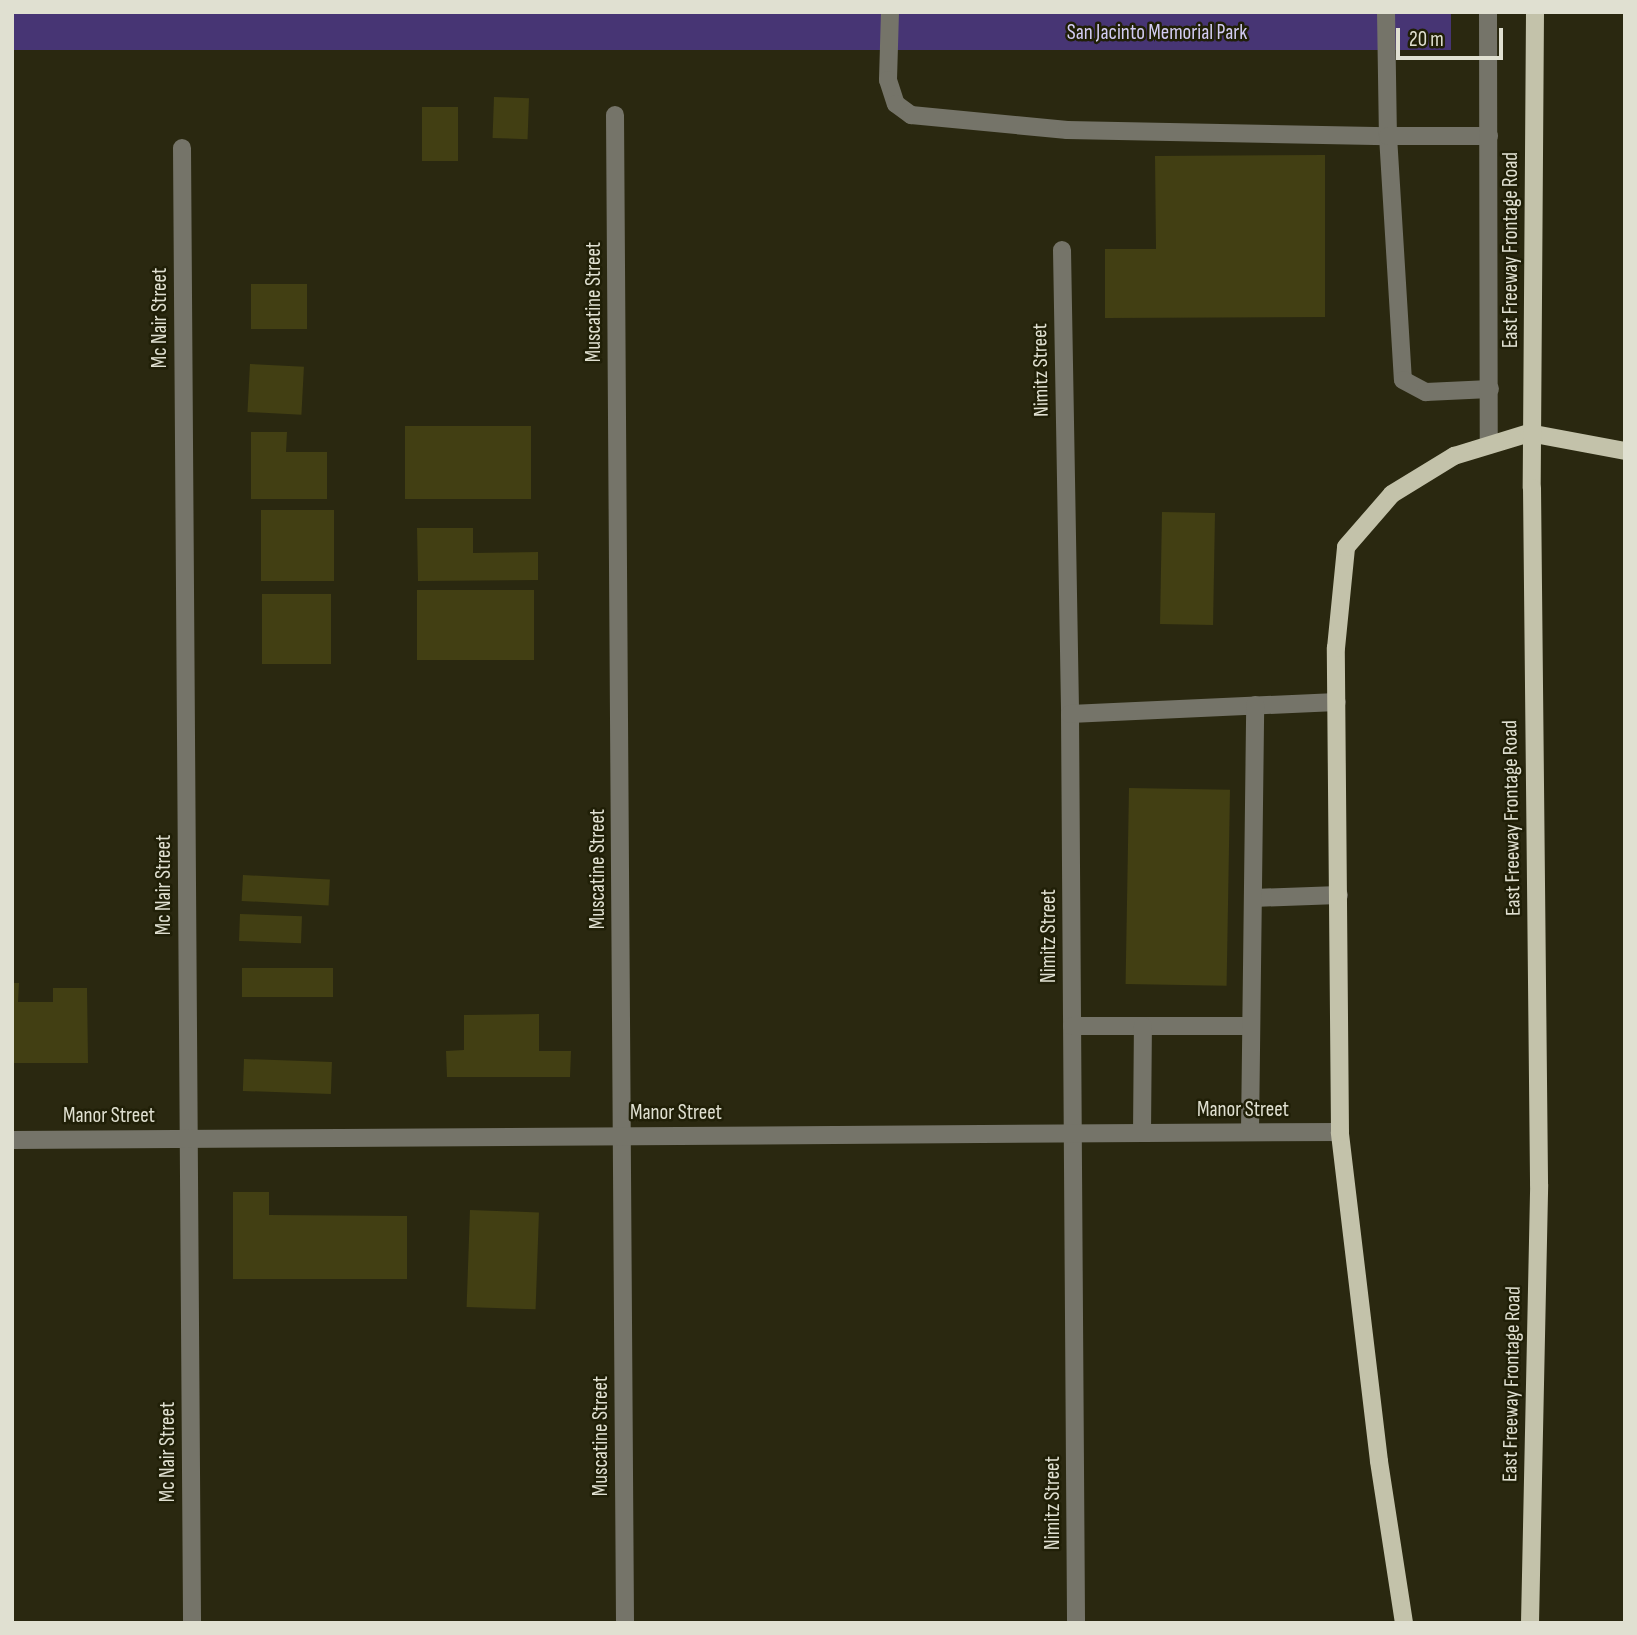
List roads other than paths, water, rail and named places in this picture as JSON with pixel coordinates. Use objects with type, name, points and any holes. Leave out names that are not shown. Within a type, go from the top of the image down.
[{"type":"main road","name":"East Freeway Frontage Road","points":[[1530,1623],[1539,1185],[1532,488],[1535,12]]},
{"type":"main road","points":[[1404,1623],[1378,1461],[1340,1132],[1336,648],[1346,547],[1392,494],[1454,456],[1529,433],[1625,451]]},
{"type":"street","points":[[890,12],[888,79],[896,104],[911,115],[1067,130],[1388,136],[1489,135]]},
{"type":"street","points":[[1386,12],[1388,136],[1403,380],[1426,392],[1490,389]]},
{"type":"street","points":[[1488,12],[1489,445]]},
{"type":"street","name":"Muscatine Street","points":[[615,115],[625,1623]]},
{"type":"street","name":"Mc Nair Street","points":[[182,148],[192,1623]]},
{"type":"street","name":"Nimitz Street","points":[[1062,250],[1070,714],[1076,1623]]},
{"type":"street","points":[[1070,714],[1337,702]]},
{"type":"street","points":[[1250,1132],[1255,705]]},
{"type":"street","points":[[1253,898],[1339,895]]},
{"type":"street","points":[[1072,1026],[1251,1026]]},
{"type":"street","points":[[1143,1026],[1143,1133]]},
{"type":"street","name":"Manor Street","points":[[12,1140],[1340,1132]]},
{"type":"park label","name":"San Jacinto Memorial Park","points":[[1157,33]]}]
